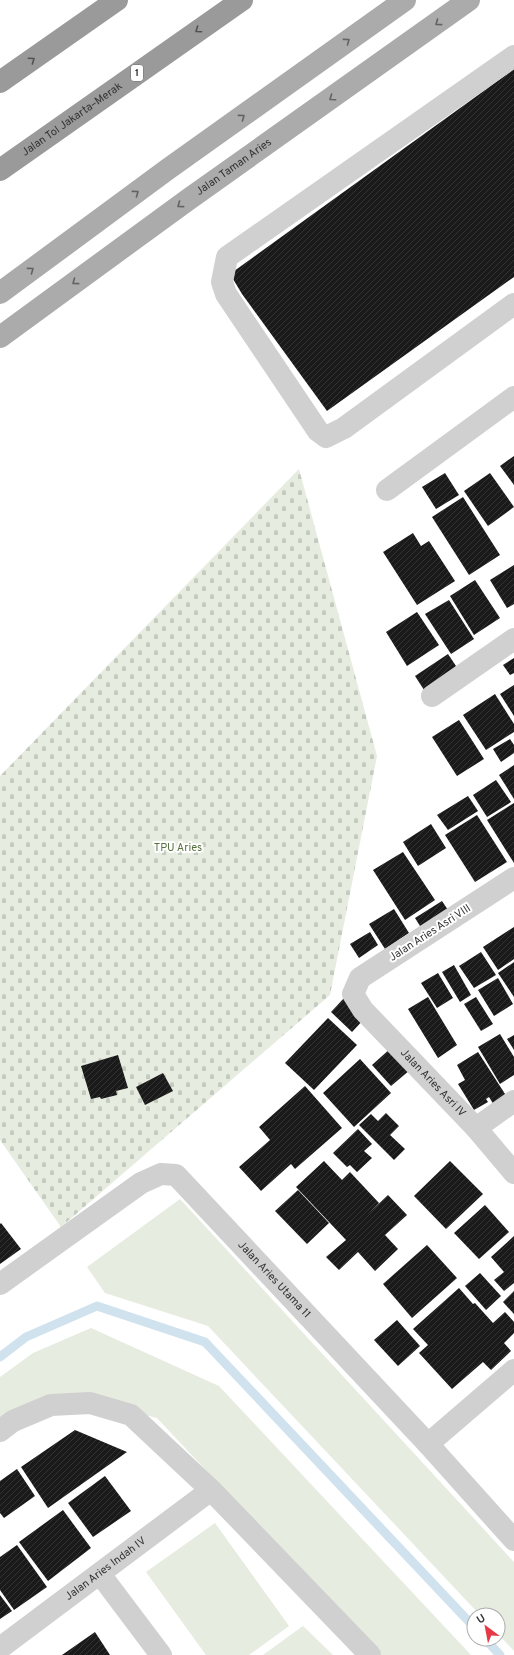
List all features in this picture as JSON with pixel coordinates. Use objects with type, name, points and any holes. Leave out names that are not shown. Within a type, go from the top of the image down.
[{"type":"highway","points":[[0,82],[117,0]]},
{"type":"highway","name":"Jalan Tol Jakarta–Merak","points":[[0,170],[242,0]]},
{"type":"main road","points":[[0,292],[168,169],[405,0]]},
{"type":"main road","name":"Jalan Taman Aries","points":[[0,337],[189,199],[469,0]]},
{"type":"street","points":[[514,56],[227,257],[222,282],[230,301],[318,431],[326,437],[344,428],[514,304]]},
{"type":"street","points":[[387,490],[514,397]]},
{"type":"street","points":[[432,696],[514,639]]},
{"type":"street","name":"Jalan Aries Asri VIII","points":[[353,994],[360,978],[514,878]]},
{"type":"street","name":"Jalan Aries Asri IV","points":[[353,994],[364,1010],[476,1128],[514,1172]]},
{"type":"street","points":[[476,1128],[514,1101]]},
{"type":"street","name":"Jalan Aries Utama 11","points":[[0,1284],[141,1183],[161,1174],[176,1175],[428,1444],[514,1540]]},
{"type":"street","points":[[428,1444],[514,1370]]},
{"type":"street","points":[[0,1431],[13,1421],[51,1405],[90,1403],[131,1414],[211,1490],[370,1655]]},
{"type":"street","name":"Jalan Aries Indah IV","points":[[0,1648],[211,1490]]},
{"type":"street","points":[[100,1574],[161,1655]]},
{"type":"green space","name":"TPU Aries","points":[[299,469],[377,756],[330,995],[61,1227],[0,1140],[0,776]]},
{"type":"green space","points":[[180,1199],[514,1562],[514,1651],[506,1642],[506,1607],[472,1607],[208,1326],[105,1293],[87,1267]]},
{"type":"green space","points":[[91,1328],[219,1386],[471,1655],[379,1655],[157,1418],[77,1398],[0,1423],[0,1377],[33,1353]]},
{"type":"green space","points":[[215,1523],[289,1626],[249,1655],[206,1655],[146,1572]]},
{"type":"green space","points":[[303,1626],[333,1655],[263,1655]]},
{"type":"building","points":[[514,69],[514,277],[327,411],[242,294],[230,274]]},
{"type":"building","points":[[514,456],[514,485],[500,466]]},
{"type":"building","points":[[445,473],[459,495],[436,509],[422,487]]},
{"type":"building","points":[[490,473],[514,507],[488,526],[464,491]]},
{"type":"building","points":[[463,497],[500,555],[469,575],[432,517]]},
{"type":"building","points":[[413,533],[421,546],[429,541],[455,581],[417,605],[383,552]]},
{"type":"building","points":[[514,565],[514,604],[507,608],[490,580]]},
{"type":"building","points":[[475,580],[500,618],[474,635],[450,596]]},
{"type":"building","points":[[449,600],[474,639],[451,654],[425,614]]},
{"type":"building","points":[[417,612],[439,645],[407,666],[386,632]]},
{"type":"building","points":[[448,654],[460,672],[426,693],[415,676]]},
{"type":"building","points":[[514,658],[514,673],[510,675],[503,665]]},
{"type":"building","points":[[514,685],[514,716],[500,694]]},
{"type":"building","points":[[495,694],[514,724],[514,732],[486,750],[463,715]]},
{"type":"building","points":[[459,720],[484,759],[457,776],[432,737]]},
{"type":"building","points":[[510,739],[514,745],[514,753],[501,762],[493,749]]},
{"type":"building","points":[[514,765],[514,799],[499,775]]},
{"type":"building","points":[[496,780],[511,802],[487,817],[473,795]]},
{"type":"building","points":[[468,796],[478,811],[448,830],[437,815]]},
{"type":"building","points":[[514,803],[514,863],[487,820]]},
{"type":"building","points":[[477,815],[507,862],[475,882],[445,835]]},
{"type":"building","points":[[431,824],[446,848],[418,866],[403,842]]},
{"type":"building","points":[[403,852],[435,900],[405,920],[373,870]]},
{"type":"building","points":[[442,901],[452,916],[425,934],[415,918]]},
{"type":"building","points":[[394,909],[409,933],[385,949],[369,924]]},
{"type":"building","points":[[514,927],[514,959],[498,970],[483,947]]},
{"type":"building","points":[[370,932],[378,945],[359,958],[350,944]]},
{"type":"building","points":[[481,952],[496,975],[474,988],[459,966]]},
{"type":"building","points":[[514,962],[514,997],[498,973]]},
{"type":"building","points":[[454,965],[471,995],[460,1002],[442,972]]},
{"type":"building","points":[[438,973],[453,998],[437,1008],[421,983]]},
{"type":"building","points":[[498,978],[513,1004],[494,1016],[478,990]]},
{"type":"building","points":[[345,997],[366,1017],[352,1032],[331,1012]]},
{"type":"building","points":[[428,997],[457,1045],[438,1058],[408,1009]]},
{"type":"building","points":[[476,997],[493,1024],[481,1031],[464,1004]]},
{"type":"building","points":[[328,1018],[357,1045],[314,1090],[285,1063]]},
{"type":"building","points":[[500,1034],[514,1057],[514,1075],[500,1084],[478,1047]]},
{"type":"building","points":[[514,1035],[514,1050],[507,1039]]},
{"type":"building","points":[[391,1048],[410,1070],[391,1086],[372,1065]]},
{"type":"building","points":[[478,1052],[507,1097],[494,1105],[489,1097],[486,1099],[488,1102],[474,1110],[458,1084],[465,1080],[457,1065]]},
{"type":"building","points":[[118,1055],[128,1088],[116,1091],[117,1095],[101,1099],[100,1097],[91,1099],[81,1066]]},
{"type":"building","points":[[360,1059],[391,1093],[354,1127],[323,1093]]},
{"type":"building","points":[[163,1073],[173,1091],[145,1105],[136,1087]]},
{"type":"building","points":[[305,1086],[342,1128],[295,1169],[291,1164],[261,1191],[239,1167],[270,1140],[259,1127]]},
{"type":"building","points":[[386,1113],[399,1126],[390,1135],[405,1149],[394,1160],[359,1125],[371,1114],[378,1121]]},
{"type":"building","points":[[358,1129],[372,1144],[364,1151],[372,1158],[357,1172],[350,1165],[347,1167],[333,1153]]},
{"type":"building","points":[[324,1161],[342,1180],[350,1172],[379,1203],[367,1215],[388,1195],[407,1215],[385,1235],[398,1249],[375,1271],[358,1252],[339,1270],[326,1257],[346,1240],[296,1187]]},
{"type":"building","points":[[450,1161],[483,1194],[446,1229],[414,1196]]},
{"type":"building","points":[[298,1190],[329,1223],[307,1244],[275,1211]]},
{"type":"building","points":[[485,1205],[509,1232],[479,1259],[454,1233]]},
{"type":"building","points":[[1,1223],[21,1249],[0,1264],[0,1224]]},
{"type":"building","points":[[514,1236],[514,1283],[504,1291],[494,1280],[504,1272],[491,1257]]},
{"type":"building","points":[[427,1245],[457,1278],[412,1318],[383,1284]]},
{"type":"building","points":[[480,1273],[501,1296],[486,1310],[465,1286]]},
{"type":"building","points":[[459,1288],[493,1323],[505,1312],[514,1322],[514,1333],[504,1343],[511,1351],[491,1370],[483,1362],[452,1389],[419,1353],[428,1345],[413,1329]]},
{"type":"building","points":[[514,1291],[514,1314],[503,1302]]},
{"type":"building","points":[[397,1320],[420,1346],[398,1366],[374,1340]]},
{"type":"building","points":[[75,1430],[127,1452],[48,1508],[21,1467]]},
{"type":"building","points":[[17,1469],[35,1496],[4,1518],[0,1513],[0,1481]]},
{"type":"building","points":[[105,1476],[131,1511],[93,1537],[68,1503]]},
{"type":"building","points":[[63,1510],[91,1548],[48,1581],[19,1542]]},
{"type":"building","points":[[17,1545],[47,1587],[14,1610],[0,1590],[0,1557]]},
{"type":"building","points":[[0,1595],[12,1611],[0,1619]]},
{"type":"building","points":[[95,1632],[110,1655],[62,1655]]},
{"type":"waterway","points":[[0,1357],[26,1337],[97,1306],[205,1342],[466,1619]]},
{"type":"waterway","points":[[492,1647],[500,1655]]}]
